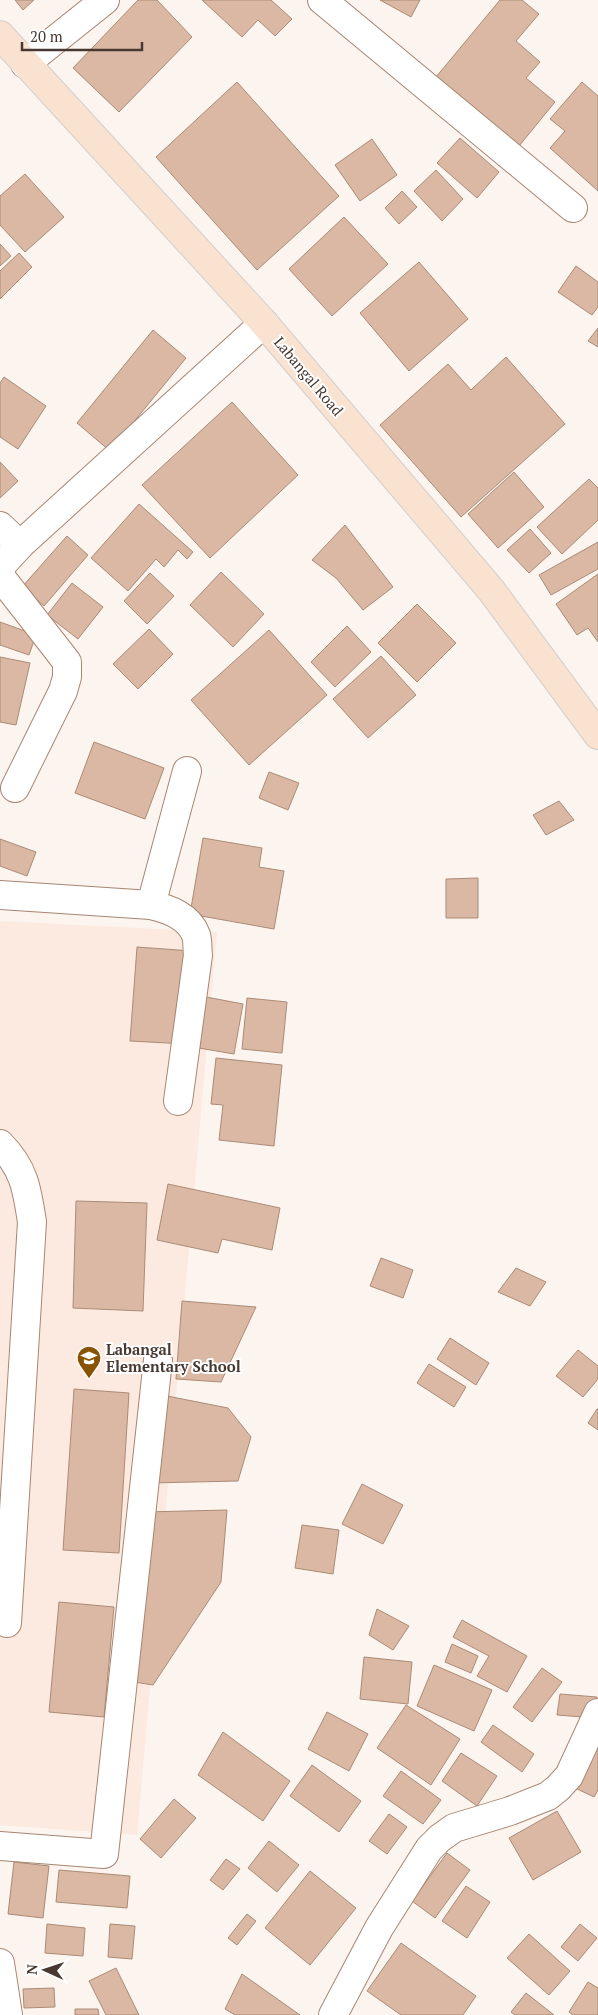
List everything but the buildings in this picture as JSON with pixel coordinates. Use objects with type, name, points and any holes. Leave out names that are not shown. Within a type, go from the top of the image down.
[{"type":"main road","name":"Labangal Road","points":[[0,35],[264,323],[491,590],[598,735]]},
{"type":"street","points":[[25,64],[105,0]]},
{"type":"street","points":[[322,0],[572,208]]},
{"type":"street","points":[[0,567],[20,545],[264,323]]},
{"type":"street","points":[[0,526],[20,545]]},
{"type":"street","points":[[0,576],[67,662],[67,677],[63,691],[15,788]]},
{"type":"street","points":[[151,905],[186,771]]},
{"type":"street","points":[[0,895],[151,905],[169,909],[186,920],[196,935],[198,955],[178,1101]]},
{"type":"street","points":[[0,1144],[13,1157],[23,1176],[32,1222],[7,1623]]},
{"type":"street","points":[[0,1846],[104,1854],[158,1360]]},
{"type":"street","points":[[333,2015],[380,1928],[429,1849],[454,1828],[510,1811],[548,1796],[558,1788],[569,1776],[598,1713]]},
{"type":"street","points":[[0,1963],[8,2015]]},
{"type":"shaded area","name":"Labangal Elementary School","points":[[0,921],[217,932],[137,1835],[0,1825]]},
{"type":"place","name":"Labangal Elementary School","points":[[89,1379]]}]
